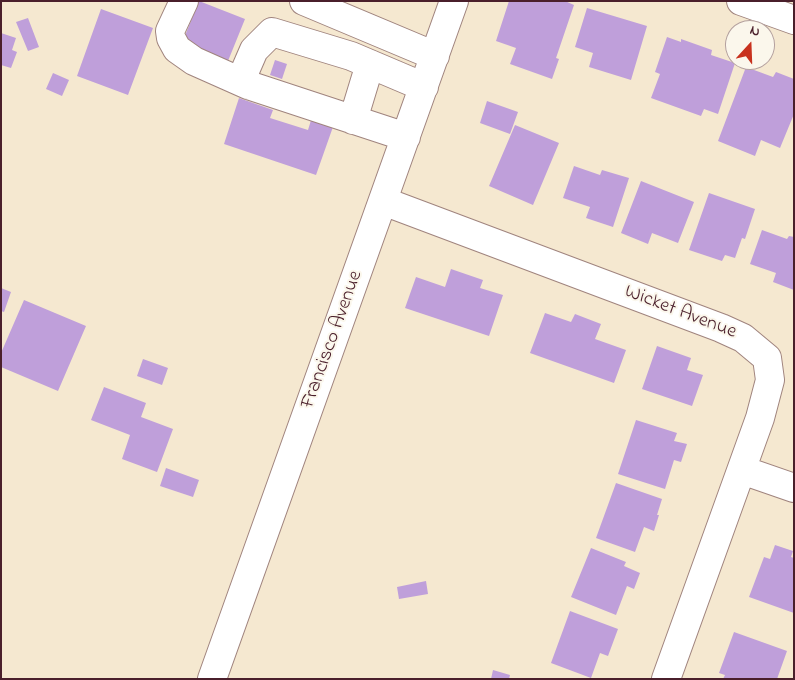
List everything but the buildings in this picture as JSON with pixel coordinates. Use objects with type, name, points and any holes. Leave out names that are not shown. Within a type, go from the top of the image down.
[{"type":"street","points":[[184,1],[170,31],[171,38],[177,49],[194,61],[248,85],[406,138]]},
{"type":"street","points":[[304,1],[435,56]]},
{"type":"street","name":"Francisco Avenue","points":[[212,679],[454,1]]},
{"type":"street","points":[[742,1],[794,20]]},
{"type":"street","points":[[248,85],[244,73],[254,50],[272,32],[323,46],[424,87]]},
{"type":"street","points":[[353,120],[370,64]]},
{"type":"street","name":"Wicket Avenue","points":[[383,201],[721,328],[743,338],[767,358],[770,380],[760,418],[666,679]]},
{"type":"street","points":[[742,470],[794,488]]}]
